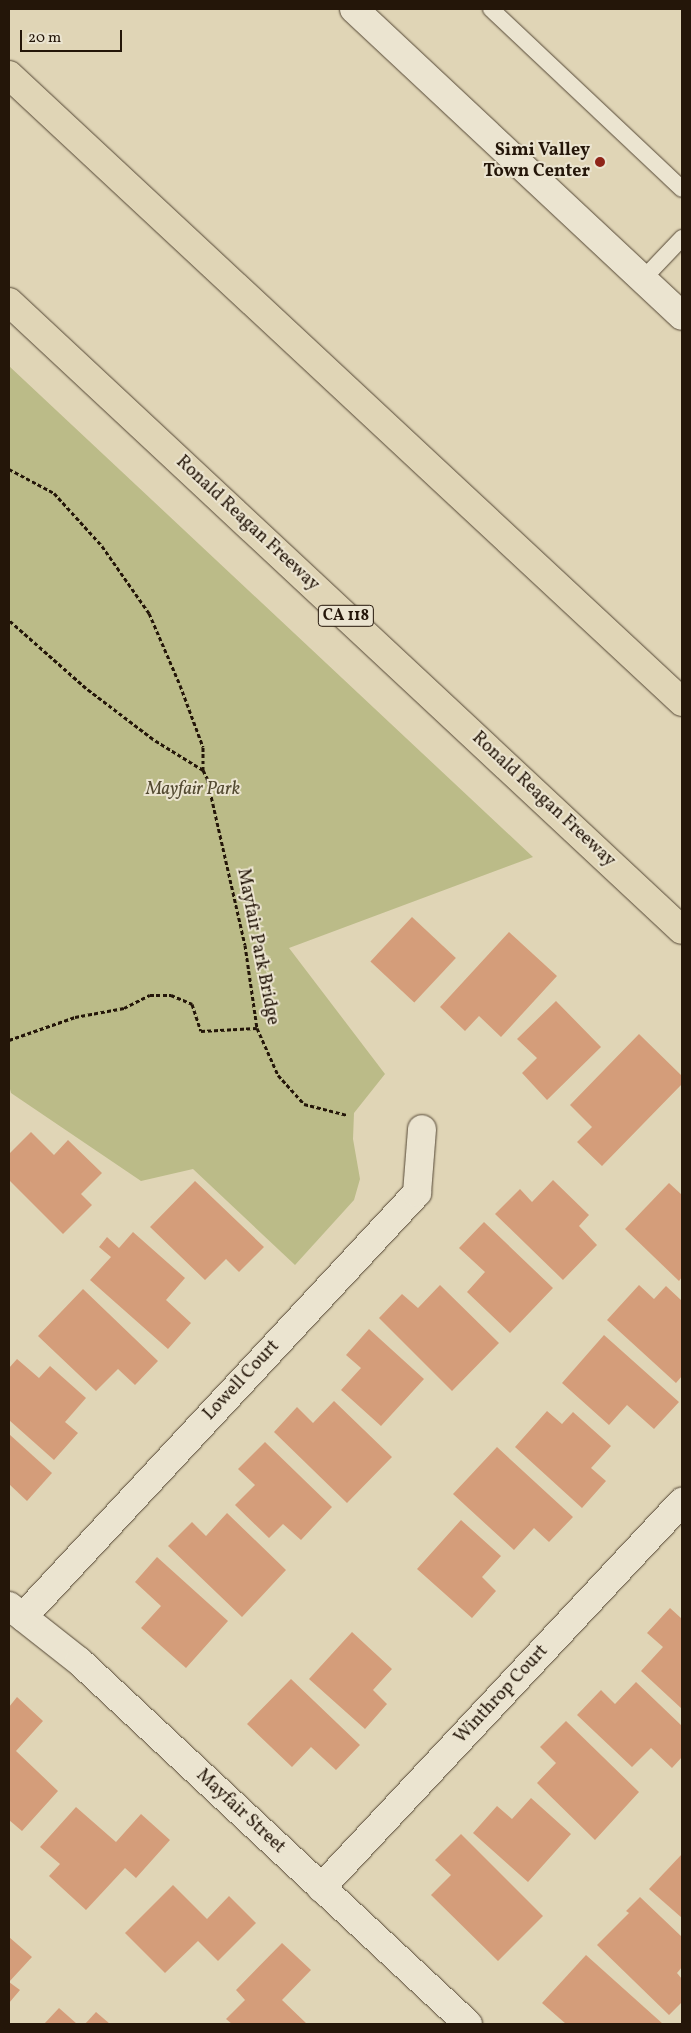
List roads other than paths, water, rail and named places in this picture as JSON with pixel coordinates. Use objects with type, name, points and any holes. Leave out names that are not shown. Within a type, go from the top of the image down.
[{"type":"highway","points":[[9,75],[682,702]]},
{"type":"highway","name":"Ronald Reagan Freeway","points":[[9,302],[682,930]]},
{"type":"street","points":[[354,9],[682,316]]},
{"type":"street","name":"Lowell Court","points":[[16,1611],[417,1193],[422,1129]]},
{"type":"street","name":"Winthrop Court","points":[[321,1888],[682,1502]]},
{"type":"street","name":"Mayfair Street","points":[[16,1611],[79,1661],[468,2024]]},
{"type":"lane","points":[[491,9],[682,189]]},
{"type":"lane","points":[[643,279],[682,238]]},
{"type":"place","name":"Simi Valley Town Center","points":[[600,162]]},
{"type":"park label","name":"Mayfair Park","points":[[193,790]]}]
